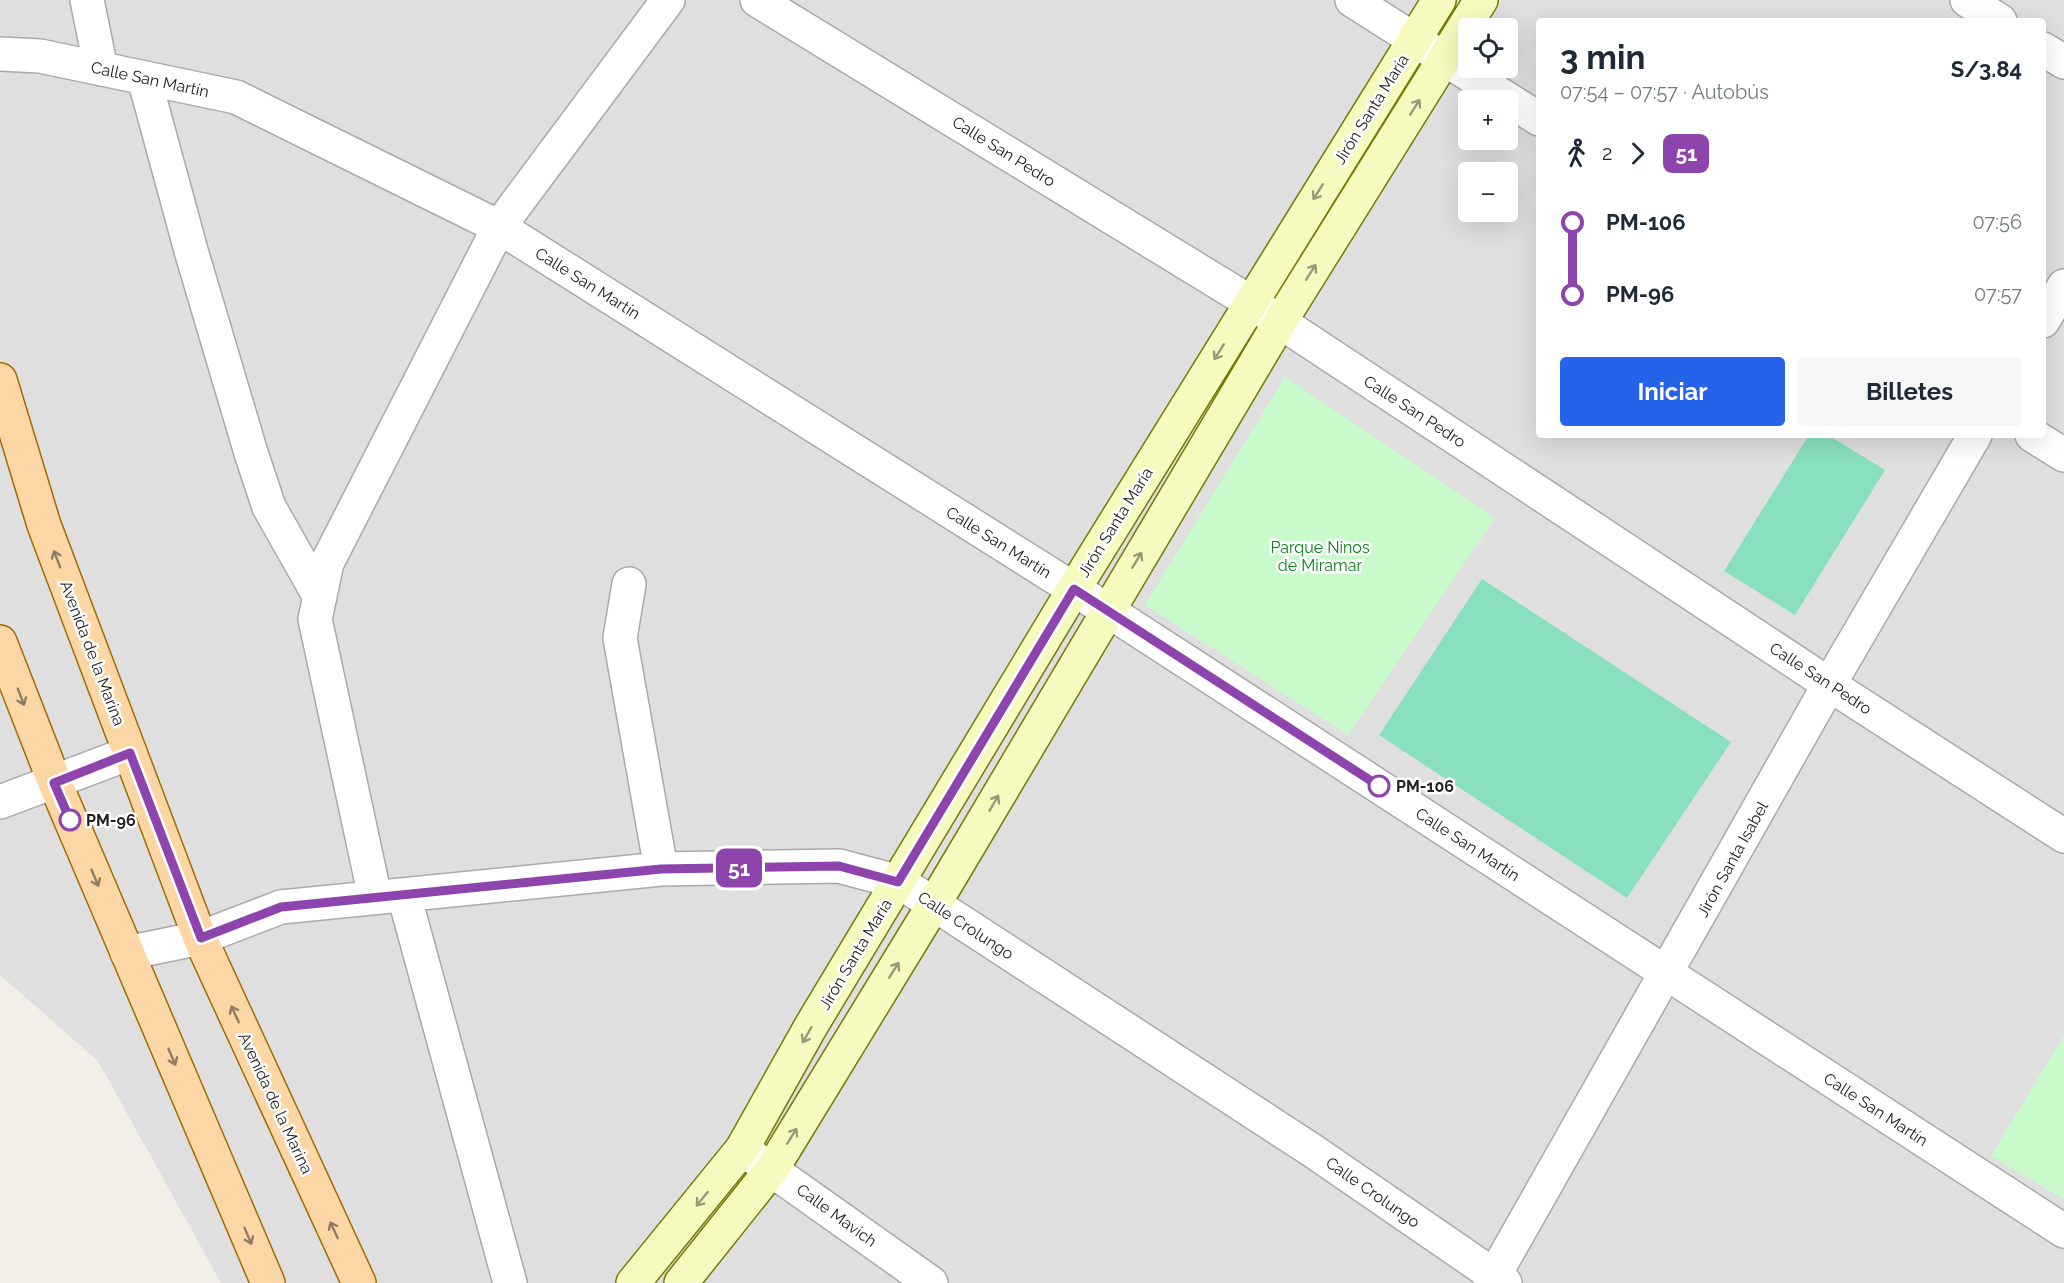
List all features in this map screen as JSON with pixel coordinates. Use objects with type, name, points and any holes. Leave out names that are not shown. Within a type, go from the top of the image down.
[{"type":"main road","name":"Avenida de la Marina","points":[[0,380],[44,525],[201,938],[359,1283]]},
{"type":"main road","points":[[0,642],[54,783],[268,1283]]},
{"type":"street","points":[[87,0],[101,69]]},
{"type":"street","points":[[510,1283],[390,896],[315,619],[327,563],[499,227],[668,0]]},
{"type":"street","name":"Calle San Pedro","points":[[758,0],[1250,302],[2064,836]]},
{"type":"street","points":[[1352,0],[1536,117]]},
{"type":"street","name":"Jirón Santa María","points":[[633,1283],[742,1149],[898,882],[1074,589],[1438,0]]},
{"type":"street","points":[[659,1252],[687,1281],[772,1169],[934,904],[1280,322],[1481,0]]},
{"type":"street","points":[[1967,0],[1995,18]]},
{"type":"street","points":[[2046,51],[2064,62]]},
{"type":"street","name":"Calle San Martín","points":[[0,54],[40,56],[236,97],[499,227],[1107,610],[2064,1231]]},
{"type":"street","points":[[144,78],[250,453],[269,507],[320,597]]},
{"type":"street","points":[[2046,316],[2064,286]]},
{"type":"street","name":"Jirón Santa Isabel","points":[[1497,1281],[1830,684],[1973,438]]},
{"type":"street","points":[[2037,438],[2064,455]]},
{"type":"street","points":[[629,584],[620,638],[661,869]]},
{"type":"street","points":[[0,802],[130,753]]},
{"type":"street","name":"Calle Crolungo","points":[[127,953],[201,938],[281,907],[661,869],[839,866],[898,882],[934,904],[1313,1151],[1497,1281]]},
{"type":"street","name":"Calle Mavich","points":[[742,1149],[931,1283]]},
{"type":"shaded area","points":[[0,0],[2064,0],[2064,1283],[221,1283],[98,1061],[0,975]]},
{"type":"green space","name":"Parque Ninos de Miramar","points":[[1285,377],[1495,518],[1348,735],[1145,605]]},
{"type":"green space","points":[[1807,438],[1833,438],[1885,470],[1795,615],[1724,571]]},
{"type":"green space","points":[[1482,579],[1731,742],[1627,898],[1379,735]]},
{"type":"green space","points":[[2064,1035],[2064,1199],[1991,1156]]},
{"type":"bus line","name":"51","points":[[70,820],[54,783],[130,753],[201,938],[281,907],[661,869],[839,866],[898,882],[1074,589],[1379,786]]},
{"type":"place","name":"PM-106","points":[[1379,786]]},
{"type":"place","name":"PM-96","points":[[70,820]]}]
